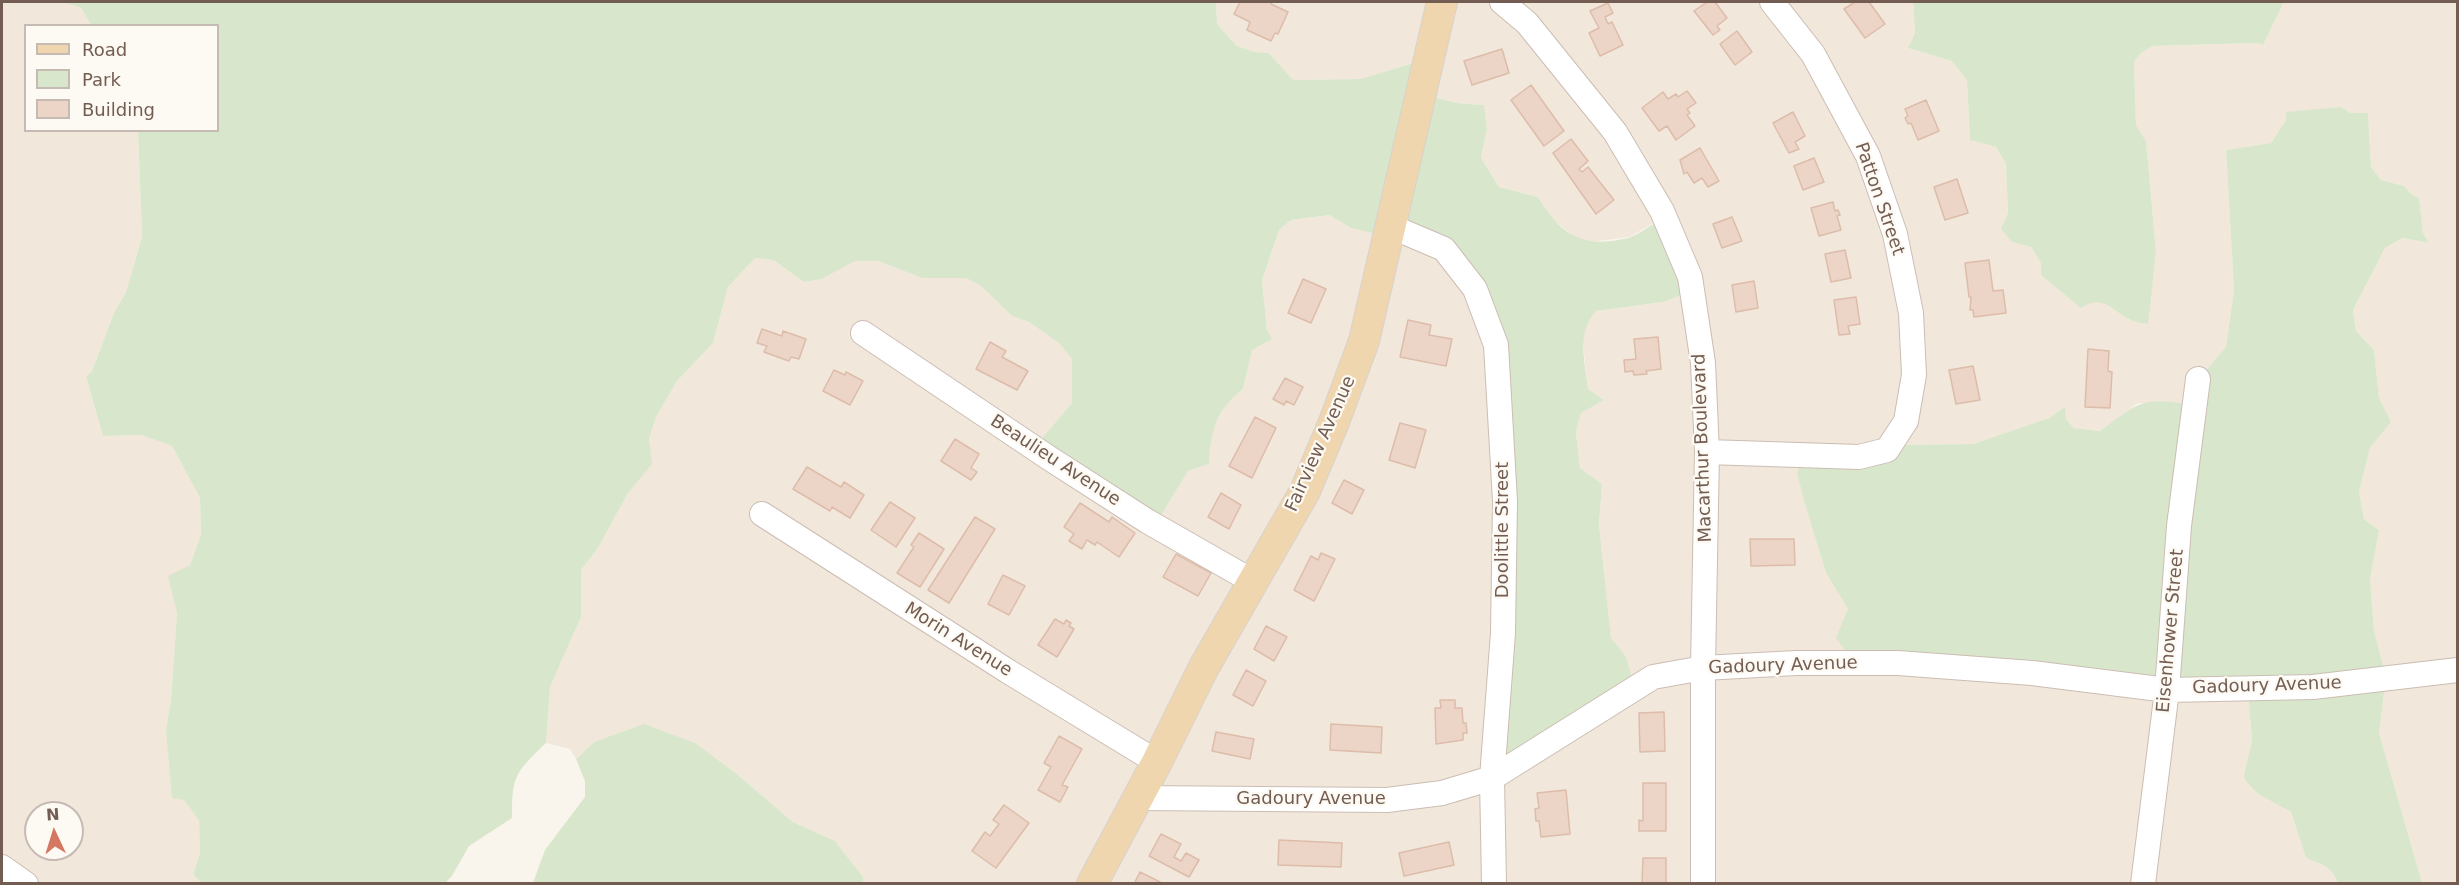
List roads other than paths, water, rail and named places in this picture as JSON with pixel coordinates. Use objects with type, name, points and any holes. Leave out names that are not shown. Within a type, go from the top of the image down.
[{"type":"main road","name":"Fairview Avenue","points":[[1092,884],[1157,762],[1204,667],[1305,491],[1334,422],[1364,341],[1442,2]]},
{"type":"street","name":"Macarthur Boulevard","points":[[1502,2],[1527,23],[1615,132],[1662,211],[1690,277],[1703,363],[1707,452],[1703,668],[1703,884]]},
{"type":"street","name":"Patton Street","points":[[1707,452],[1859,457],[1887,450],[1906,421],[1913,384],[1911,313],[1895,234],[1868,156],[1812,54],[1772,2]]},
{"type":"street","name":"Doolittle Street","points":[[1390,226],[1444,249],[1475,289],[1496,345],[1505,501],[1503,633],[1492,778],[1494,884]]},
{"type":"street","name":"Beaulieu Avenue","points":[[863,333],[1147,521],[1252,581]]},
{"type":"street","name":"Eisenhower Street","points":[[2143,884],[2168,690],[2179,526],[2198,379]]},
{"type":"street","name":"Morin Avenue","points":[[762,514],[999,666],[1157,762]]},
{"type":"street","name":"Gadoury Avenue","points":[[1138,798],[1388,800],[1443,793],[1492,778],[1653,677],[1703,668],[1796,663],[1898,663],[2032,674],[2168,690],[2313,687],[2457,670]]},
{"type":"street","points":[[2,867],[26,884]]}]
